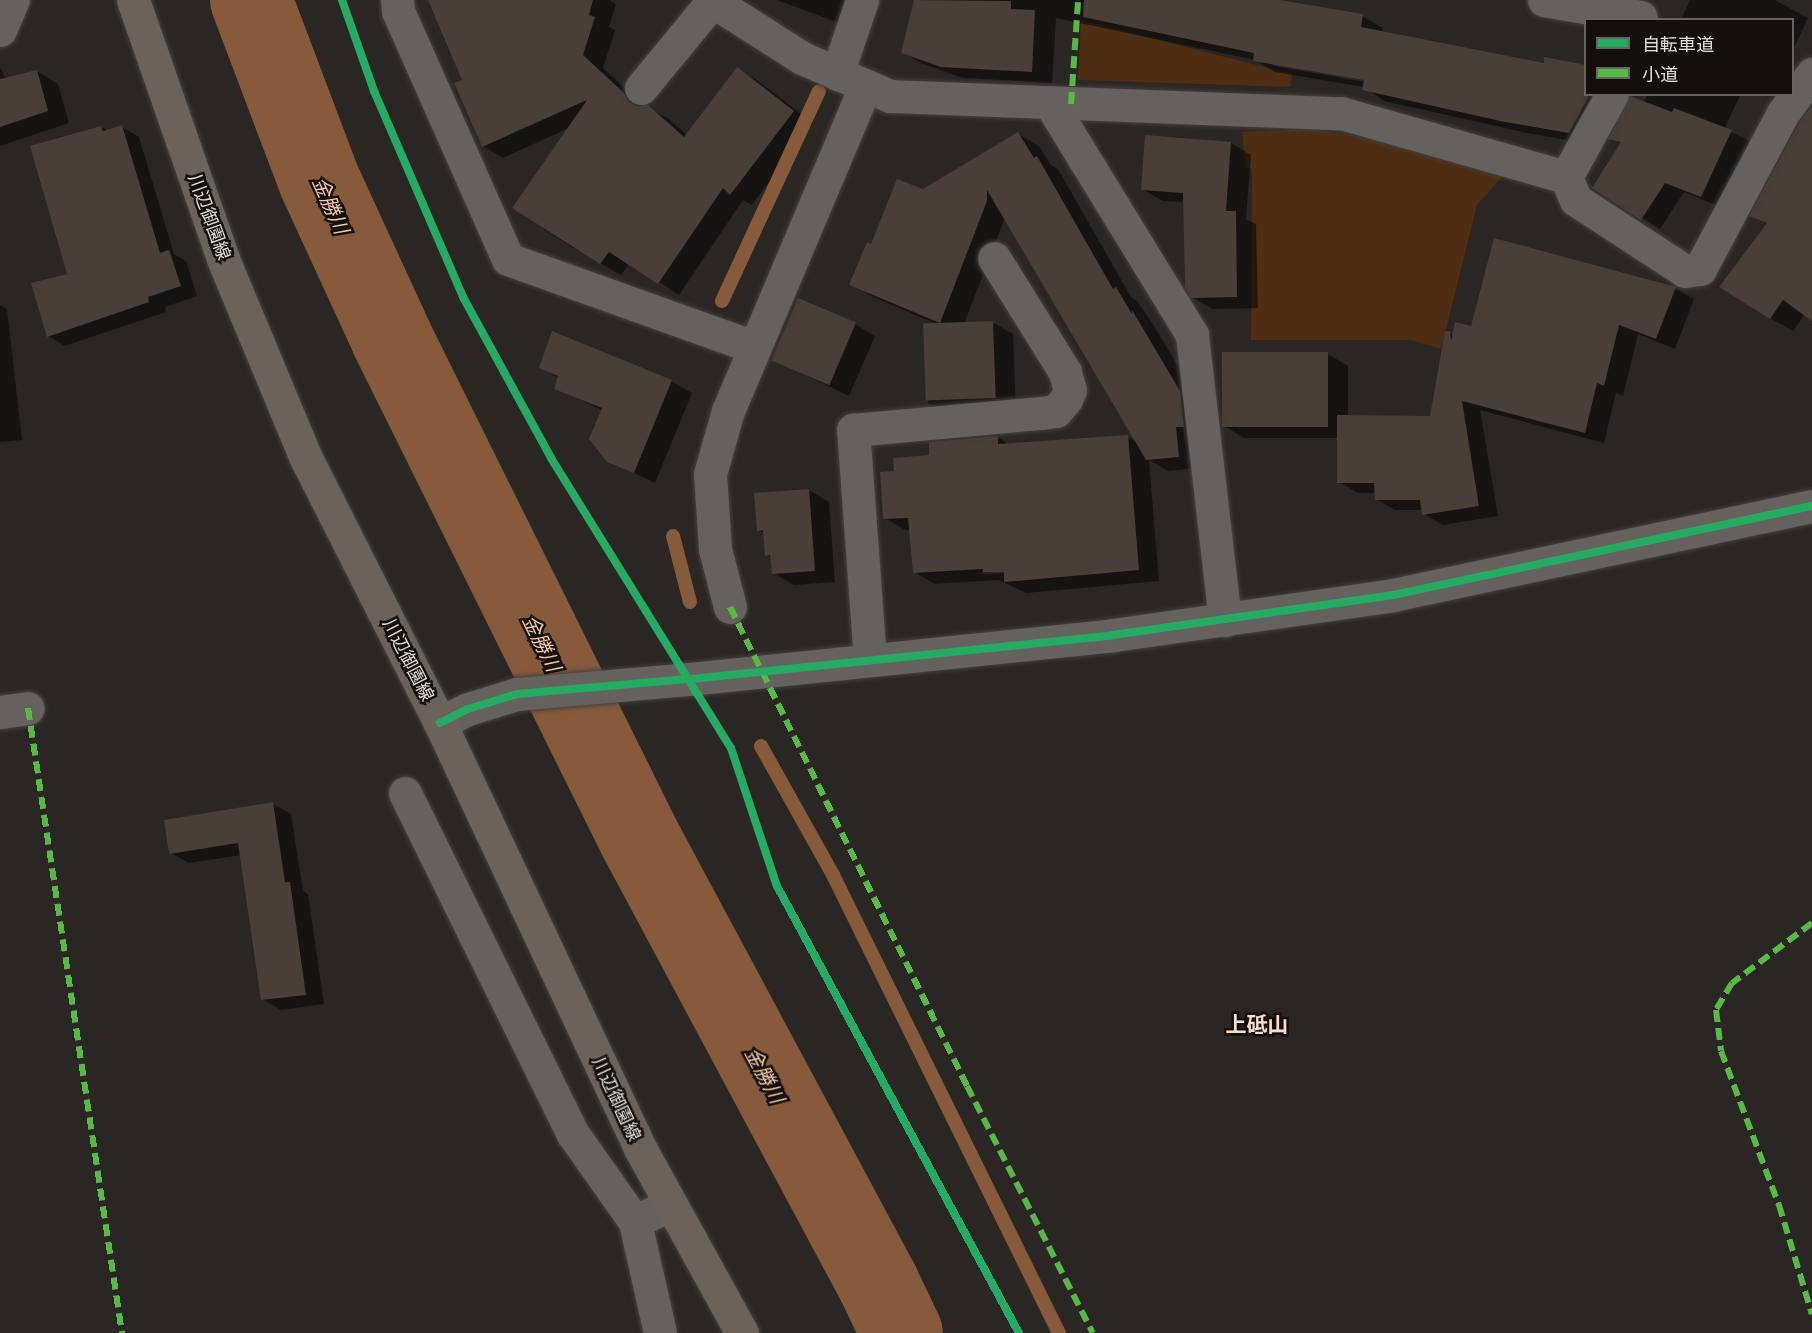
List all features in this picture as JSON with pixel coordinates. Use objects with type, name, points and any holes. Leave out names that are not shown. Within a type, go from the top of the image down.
[{"type":"main road","name":"川辺御園線","points":[[133,0],[223,259],[306,458],[454,716],[641,1150],[742,1333]]},
{"type":"street","points":[[0,30],[13,0]]},
{"type":"street","points":[[397,0],[398,11],[508,259],[754,347]]},
{"type":"street","points":[[730,607],[715,549],[710,474],[728,411],[754,347],[851,80],[862,0]]},
{"type":"street","points":[[1544,0],[1642,12]]},
{"type":"street","points":[[641,88],[712,1],[802,58],[890,96],[1341,113],[1566,177]]},
{"type":"street","points":[[1566,177],[1576,200],[1685,271],[1700,269],[1783,113],[1812,74]]},
{"type":"street","points":[[1566,177],[1611,96]]},
{"type":"street","points":[[1050,103],[1192,335],[1225,620]]},
{"type":"street","points":[[870,660],[853,430],[1056,411],[1070,390],[1065,372],[994,258]]},
{"type":"street","points":[[454,716],[517,694],[1113,635],[1393,595],[1812,506]]},
{"type":"street","points":[[405,793],[573,1134],[635,1222],[660,1333]]},
{"type":"street","points":[[635,1222],[670,1204]]},
{"type":"shaded area","points":[[1081,20],[1292,74],[1290,87],[1078,80]]},
{"type":"shaded area","points":[[1312,129],[1384,140],[1502,177],[1477,205],[1441,349],[1411,340],[1251,340],[1252,169],[1246,167],[1242,132]]},
{"type":"building","points":[[428,0],[593,0],[589,15],[595,17],[583,55],[623,92],[629,102],[637,106],[648,105],[684,137],[737,67],[794,111],[730,195],[723,188],[658,284],[609,252],[600,264],[512,208],[587,100],[482,147],[454,83],[462,80]]},
{"type":"building","points":[[914,0],[1011,1],[1011,9],[1035,10],[1032,72],[941,67],[901,53]]},
{"type":"building","points":[[1084,0],[1280,0],[1363,14],[1361,27],[1544,63],[1544,57],[1584,65],[1584,96],[1589,96],[1569,133],[1505,122],[1362,90],[1364,80],[1253,61],[1254,53],[1083,17]]},
{"type":"building","points":[[37,70],[48,111],[0,127],[0,79]]},
{"type":"building","points":[[1630,96],[1672,112],[1674,108],[1732,130],[1701,197],[1665,183],[1641,220],[1592,188],[1621,142],[1608,139]]},
{"type":"building","points":[[1812,105],[1812,321],[1783,300],[1770,319],[1719,287],[1767,223],[1749,216],[1799,123]]},
{"type":"building","points":[[122,125],[160,253],[169,250],[181,286],[148,297],[149,302],[47,337],[31,283],[67,274],[30,146],[101,126],[103,131]]},
{"type":"building","points":[[1018,132],[1034,158],[1037,156],[1113,289],[1116,287],[1132,314],[1132,310],[1180,391],[1184,427],[1176,427],[1179,457],[1146,460],[987,190],[987,201],[940,323],[849,285],[867,242],[871,244],[897,179],[923,189]]},
{"type":"building","points":[[1145,135],[1231,142],[1226,211],[1236,211],[1237,297],[1191,298],[1185,287],[1183,193],[1141,190]]},
{"type":"building","points":[[1494,238],[1676,287],[1656,339],[1619,325],[1604,386],[1597,383],[1585,433],[1462,401],[1479,506],[1422,515],[1420,500],[1375,500],[1374,483],[1337,483],[1337,415],[1430,416],[1445,331],[1450,331],[1451,341],[1455,322],[1471,326]]},
{"type":"building","points":[[798,298],[856,323],[829,385],[771,361]]},
{"type":"building","points":[[993,321],[996,398],[926,400],[923,323]]},
{"type":"building","points":[[552,331],[672,380],[634,473],[607,462],[589,439],[602,408],[554,389],[558,376],[539,368]]},
{"type":"building","points":[[1222,352],[1328,352],[1328,427],[1222,427]]},
{"type":"building","points":[[1128,435],[1139,570],[1004,582],[1004,572],[983,572],[983,569],[913,573],[908,518],[883,519],[880,472],[894,471],[893,458],[929,455],[929,442],[998,436],[998,444]]},
{"type":"building","points":[[809,489],[815,571],[772,574],[770,555],[765,556],[763,530],[757,531],[754,493]]},
{"type":"building","points":[[273,802],[285,882],[290,882],[306,995],[261,1000],[238,843],[169,854],[164,820]]},
{"type":"waterway","name":"金勝川","points":[[251,0],[319,180],[392,339],[640,839],[878,1283],[902,1333]]},
{"type":"waterway","points":[[722,301],[819,91]]},
{"type":"waterway","points":[[673,536],[690,602]]},
{"type":"waterway","points":[[761,746],[833,875],[1059,1333]]},
{"type":"marked path","points":[[1071,104],[1078,0]]},
{"type":"marked path","points":[[730,607],[967,1086],[1093,1333]]},
{"type":"marked path","points":[[28,708],[122,1333]]},
{"type":"marked path","points":[[1812,923],[1732,983],[1716,1010],[1721,1051],[1779,1205],[1812,1314]]},
{"type":"cycle path","points":[[342,0],[374,91],[463,297],[551,458],[731,748],[777,886],[1019,1333]]},
{"type":"cycle path","points":[[440,723],[468,709],[517,694],[690,679],[1113,635],[1393,595],[1812,506]]},
{"type":"district","name":"上砥山","points":[[1257,1024]]}]
